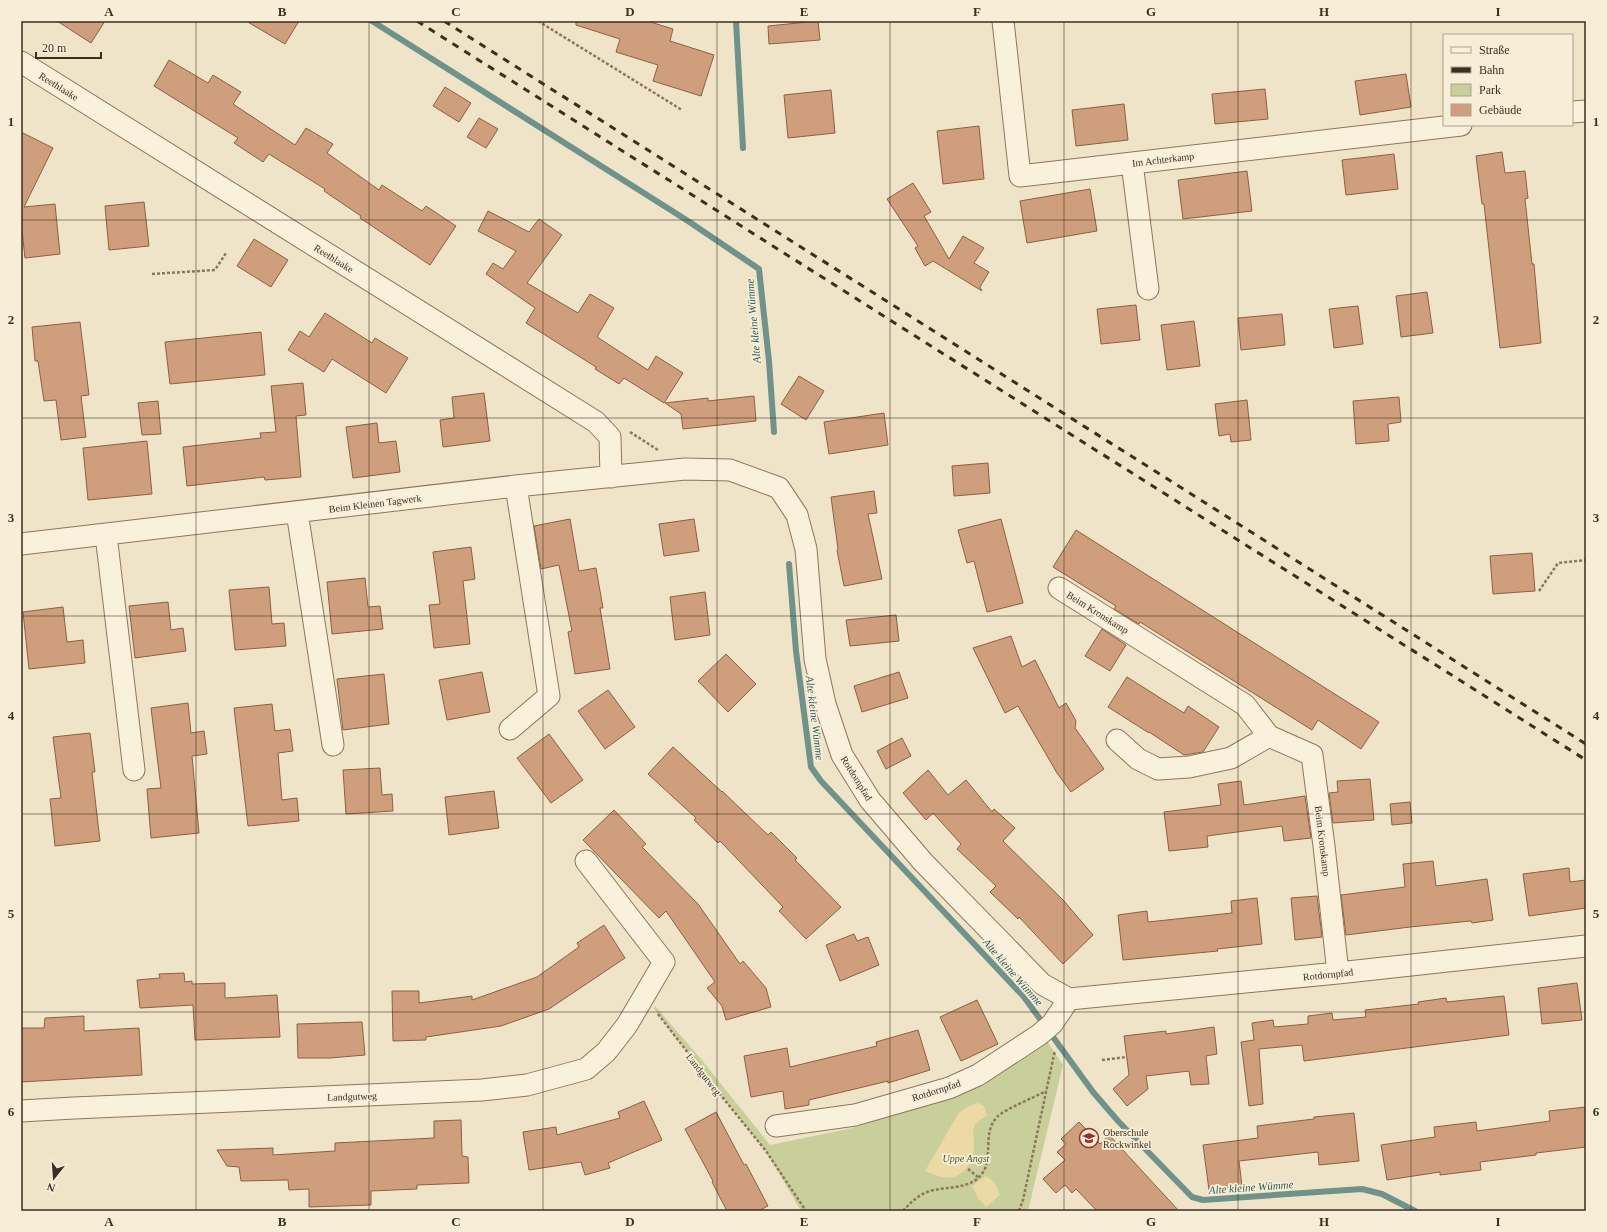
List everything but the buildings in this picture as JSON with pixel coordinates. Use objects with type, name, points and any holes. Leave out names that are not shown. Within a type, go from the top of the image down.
[{"type":"street","name":"Im Achterkamp","points":[[1003,21],[1020,176],[1452,126]]},
{"type":"street","name":"Reethlaake","points":[[21,62],[596,422],[610,437],[611,477]]},
{"type":"street","points":[[1573,112],[1586,111]]},
{"type":"street","points":[[1132,163],[1148,289]]},
{"type":"street","name":"Beim Kleinen Tagwerk","points":[[21,544],[516,486],[685,469],[730,470]]},
{"type":"street","name":"Rotdornpfad","points":[[730,470],[779,488],[797,515],[806,549],[814,659],[825,704],[842,755],[870,800],[923,862],[1042,984],[1069,999],[1338,973],[1586,946]]},
{"type":"street","points":[[510,729],[549,696],[516,486]]},
{"type":"street","points":[[297,512],[333,745]]},
{"type":"street","points":[[106,535],[134,770]]},
{"type":"street","name":"Beim Kronskamp","points":[[1059,588],[1245,705],[1269,736],[1312,755],[1338,973]]},
{"type":"street","points":[[1117,740],[1138,759],[1158,769],[1189,767],[1231,758],[1269,736]]},
{"type":"street","name":"Landgutweg","points":[[21,1111],[482,1090],[528,1085],[586,1069],[606,1052],[627,1025],[664,962],[586,861]]},
{"type":"street","name":"Rotdornpfad","points":[[776,1126],[855,1115],[949,1088],[978,1075],[1045,1029],[1069,999]]},
{"type":"path","points":[[538,21],[682,110]]},
{"type":"path","points":[[152,274],[215,270],[226,252]]},
{"type":"path","points":[[627,430],[685,469]]},
{"type":"path","points":[[1539,591],[1558,563],[1586,560]]},
{"type":"path","name":"Landgutweg","points":[[644,996],[766,1151],[806,1211]]},
{"type":"path","points":[[1019,1211],[1023,1200],[1056,1047]]},
{"type":"path","points":[[1102,1060],[1127,1057]]},
{"type":"path","points":[[903,1211],[918,1197],[928,1192],[968,1184],[983,1173],[987,1165],[987,1142],[991,1128],[997,1117],[1046,1091]]},
{"type":"path","points":[[968,1169],[978,1177]]},
{"type":"green space","name":"Uppe Angst","points":[[655,1006],[701,1059],[770,1145],[852,1128],[984,1085],[1042,1034],[1063,1065],[1028,1211],[801,1211],[766,1151],[654,1009]]},
{"type":"sand","points":[[979,1103],[984,1106],[987,1115],[977,1122],[974,1127],[972,1157],[966,1169],[956,1176],[950,1177],[941,1177],[925,1171],[958,1114],[967,1107]]},
{"type":"sand","points":[[986,1176],[995,1184],[1000,1195],[986,1207],[978,1198],[972,1186]]},
{"type":"waterway","points":[[372,21],[688,221],[759,269],[769,361],[774,432]]},
{"type":"waterway","name":"Alte kleine Wümme","points":[[736,21],[743,148]]},
{"type":"waterway","name":"Alte kleine Wümme","points":[[789,564],[796,651],[811,767],[821,781],[1024,997],[1093,1092],[1118,1121],[1192,1197],[1203,1200],[1362,1189],[1382,1194],[1415,1211]]},
{"type":"railway","points":[[417,21],[1586,760]]},
{"type":"railway","points":[[444,21],[1586,744]]},
{"type":"place","name":"Oberschule Rockwinkel","points":[[1089,1138]]}]
